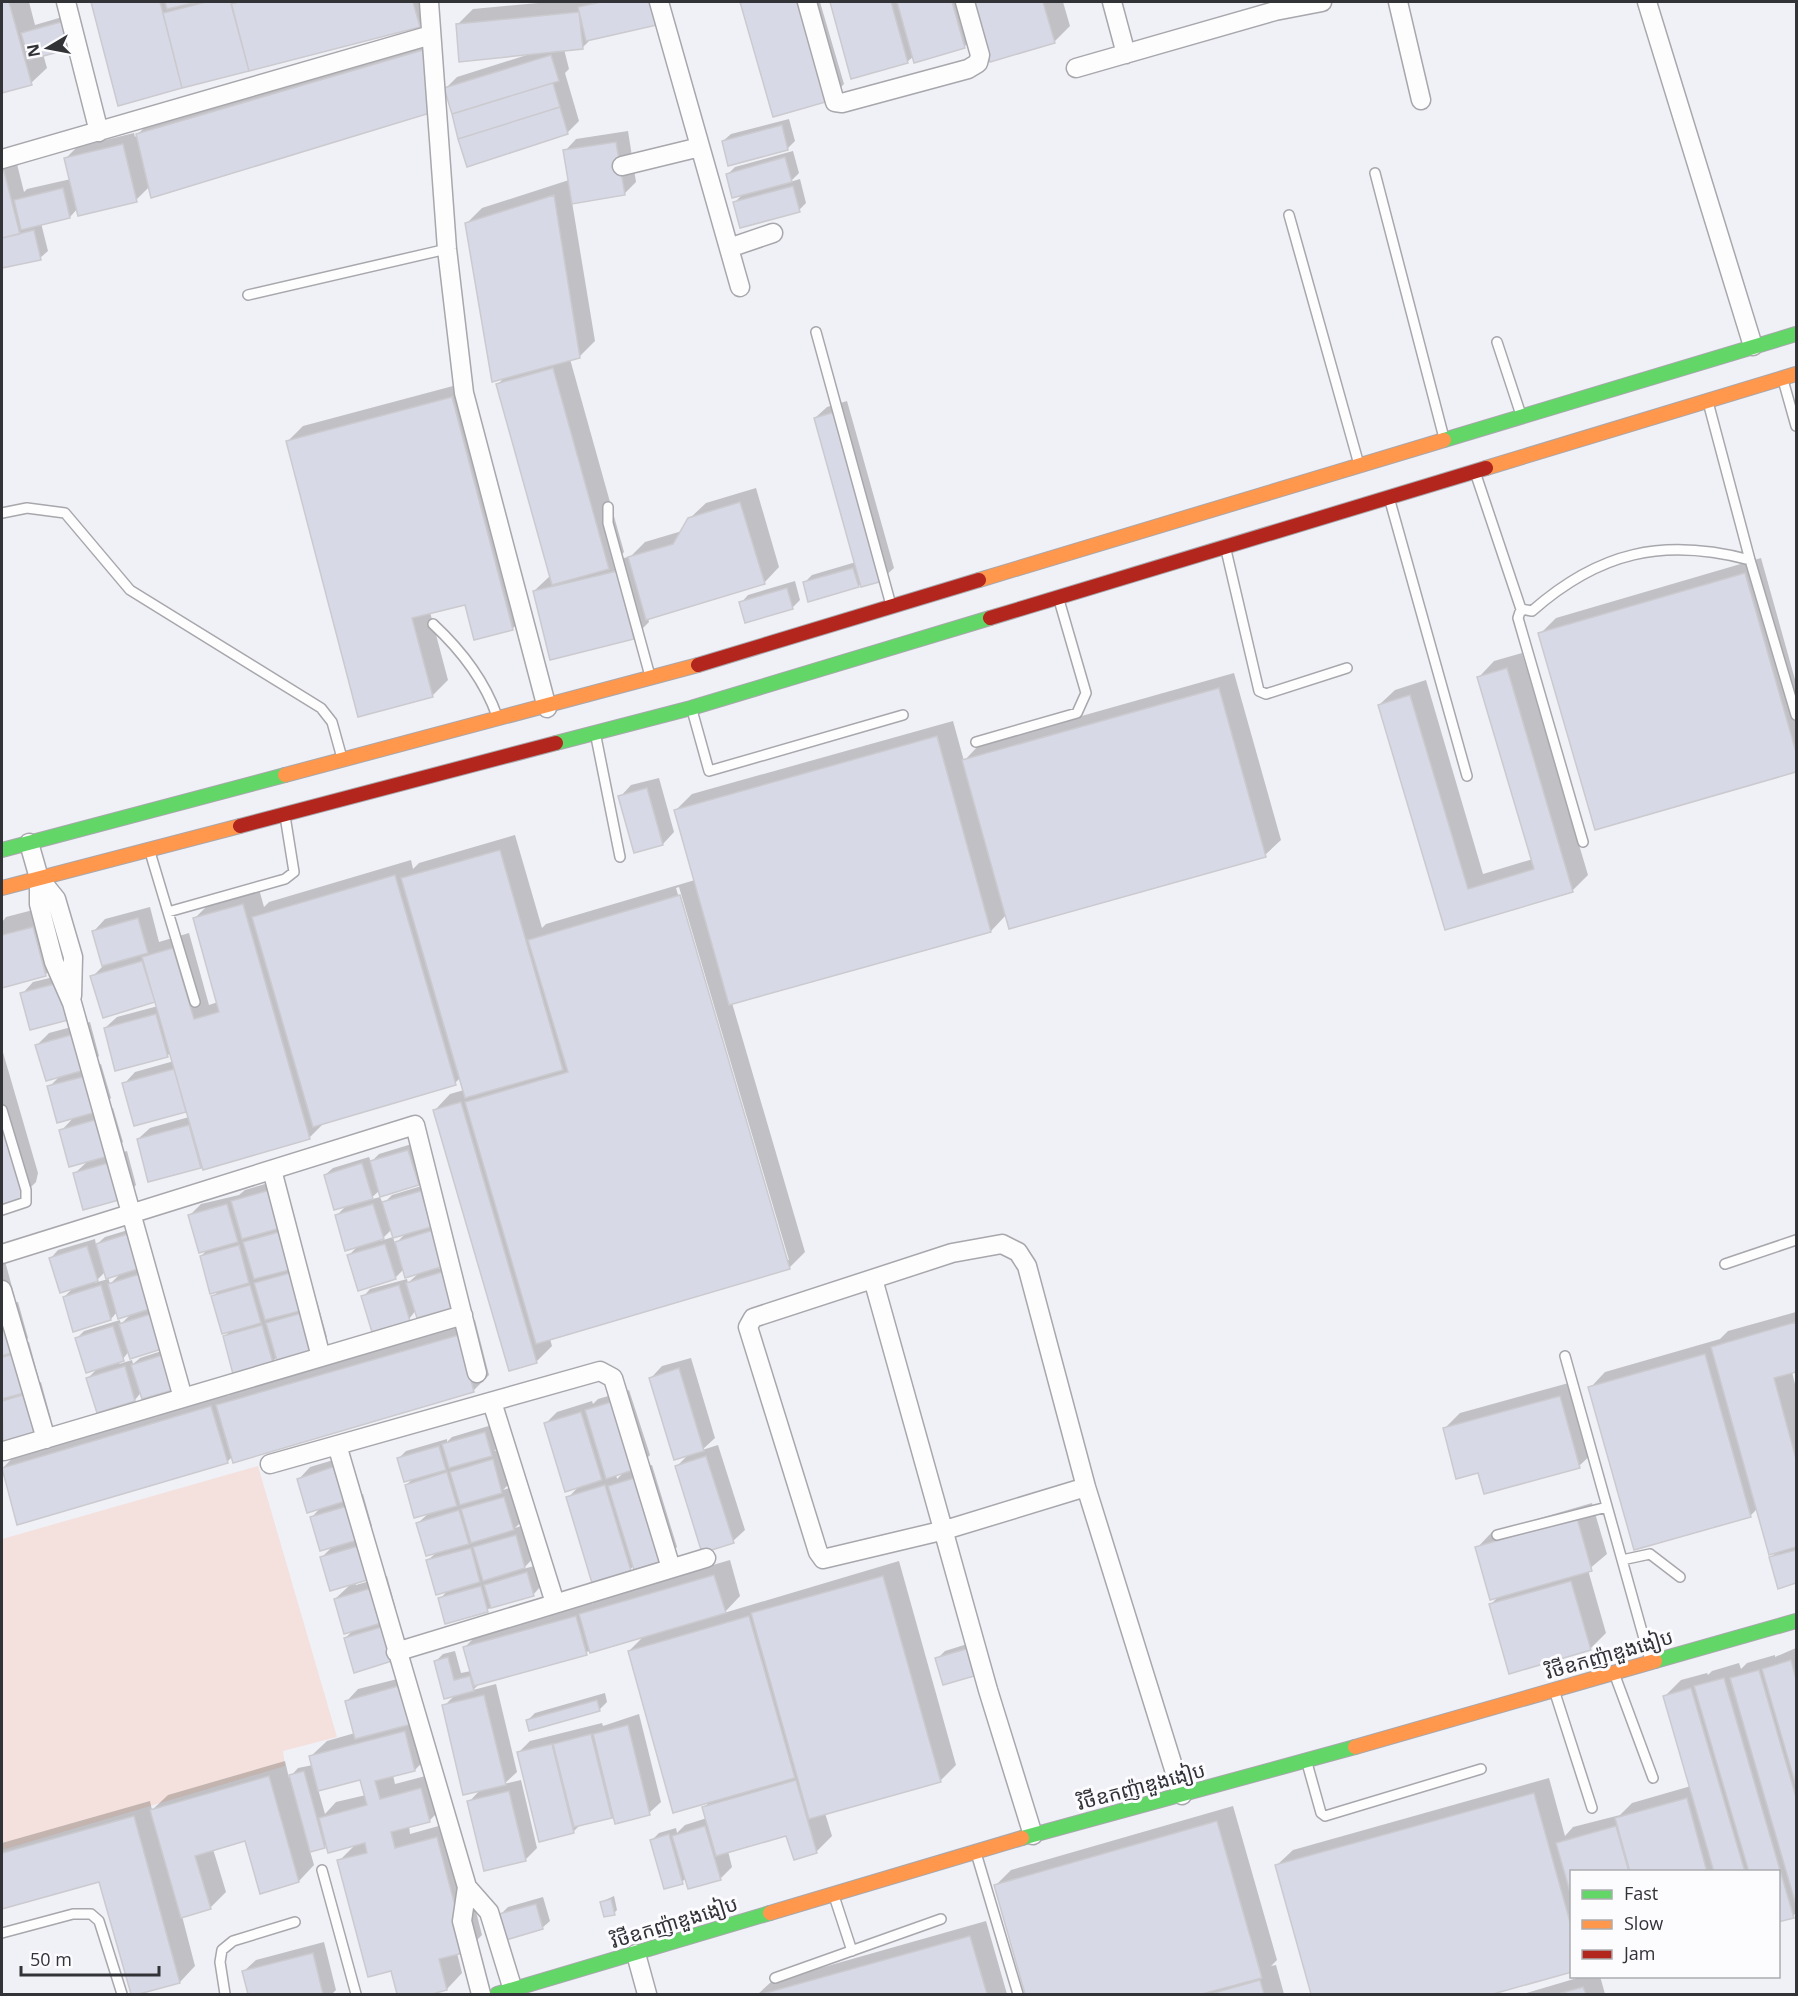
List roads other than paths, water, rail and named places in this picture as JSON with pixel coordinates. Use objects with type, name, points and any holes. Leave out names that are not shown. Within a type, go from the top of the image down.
[{"type":"main road","points":[[2,850],[499,721],[651,679],[1797,334]]},
{"type":"main road","points":[[2,888],[691,708],[1797,374]]},
{"type":"main road","name":"វិថីឧកញ៉ាឌួងងៀប","points":[[502,1994],[1033,1835],[1306,1761],[1797,1621]]},
{"type":"street","points":[[66,2],[99,132]]},
{"type":"street","points":[[429,2],[447,249],[464,393],[547,708]]},
{"type":"street","points":[[659,2],[740,287]]},
{"type":"street","points":[[807,2],[835,102],[842,103],[968,69],[978,63],[980,55],[964,2]]},
{"type":"street","points":[[1112,2],[1126,54]]},
{"type":"street","points":[[1076,68],[1274,6],[1322,2]]},
{"type":"street","points":[[1398,2],[1421,100]]},
{"type":"street","points":[[1647,2],[1754,346]]},
{"type":"street","points":[[2,159],[431,35]]},
{"type":"street","points":[[622,166],[700,147]]},
{"type":"street","points":[[729,248],[773,233]]},
{"type":"street","points":[[29,843],[39,878],[39,904],[54,963],[72,1003],[183,1398]]},
{"type":"street","points":[[2,1254],[415,1125],[477,1373]]},
{"type":"street","points":[[272,1170],[321,1357]]},
{"type":"street","points":[[1086,1487],[945,1530],[823,1559],[818,1552],[748,1327],[753,1318],[952,1253],[1002,1244],[1018,1252],[1027,1266],[1086,1487],[1182,1795]]},
{"type":"street","points":[[873,1279],[988,1690],[1033,1835]]},
{"type":"street","points":[[2,1290],[46,1439]]},
{"type":"street","points":[[4,1451],[463,1315]]},
{"type":"street","points":[[270,1464],[600,1371],[613,1378],[671,1568]]},
{"type":"street","points":[[492,1402],[555,1603]]},
{"type":"street","points":[[337,1444],[396,1652],[467,1887],[462,1921],[481,1995]]},
{"type":"street","points":[[396,1652],[706,1558]]},
{"type":"street","points":[[467,1887],[489,1911],[502,1994]]},
{"type":"street","points":[[636,1954],[647,1995]]},
{"type":"lane","points":[[1375,172],[1444,441]]},
{"type":"lane","points":[[1289,215],[1360,466]]},
{"type":"lane","points":[[248,295],[447,249]]},
{"type":"lane","points":[[816,332],[892,607]]},
{"type":"lane","points":[[1497,342],[1522,417]]},
{"type":"lane","points":[[1783,378],[1797,426]]},
{"type":"lane","points":[[1707,400],[1750,560],[1797,715]]},
{"type":"lane","points":[[1474,472],[1521,609],[1518,618],[1583,842]]},
{"type":"lane","points":[[1389,499],[1467,776]]},
{"type":"lane","points":[[608,507],[608,523],[651,679]]},
{"type":"lane","points":[[2,513],[27,508],[65,513],[130,590],[321,708],[332,722],[343,762]]},
{"type":"lane","points":[[1225,548],[1259,691],[1266,694],[1347,668]]},
{"type":"lane","points":[[1521,609],[1532,611],[1557,589],[1586,571],[1617,558],[1650,551],[1684,548],[1717,551],[1750,560]]},
{"type":"lane","points":[[976,742],[1077,713],[1086,693],[1058,597]]},
{"type":"lane","points":[[433,624],[475,671],[491,698],[499,721]]},
{"type":"lane","points":[[691,708],[709,771],[903,715]]},
{"type":"lane","points":[[596,734],[620,857]]},
{"type":"lane","points":[[168,912],[285,879],[294,872],[284,814]]},
{"type":"lane","points":[[149,850],[195,1002]]},
{"type":"lane","points":[[2,1110],[26,1190],[26,1202],[2,1210]]},
{"type":"lane","points":[[1725,1264],[1797,1240]]},
{"type":"lane","points":[[1565,1356],[1650,1663]]},
{"type":"lane","points":[[1497,1535],[1607,1508]]},
{"type":"lane","points":[[1622,1560],[1650,1554],[1680,1577]]},
{"type":"lane","points":[[1614,1673],[1653,1778]]},
{"type":"lane","points":[[1554,1690],[1592,1808]]},
{"type":"lane","points":[[1306,1761],[1321,1813],[1325,1816],[1481,1769]]},
{"type":"lane","points":[[976,1852],[1018,1995]]},
{"type":"lane","points":[[322,1870],[356,1995]]},
{"type":"lane","points":[[834,1894],[852,1951]]},
{"type":"lane","points":[[2,1933],[73,1914],[91,1914],[99,1921],[122,1995]]},
{"type":"lane","points":[[775,1978],[941,1919]]},
{"type":"lane","points":[[225,1995],[220,1962],[222,1950],[233,1941],[295,1922]]}]
